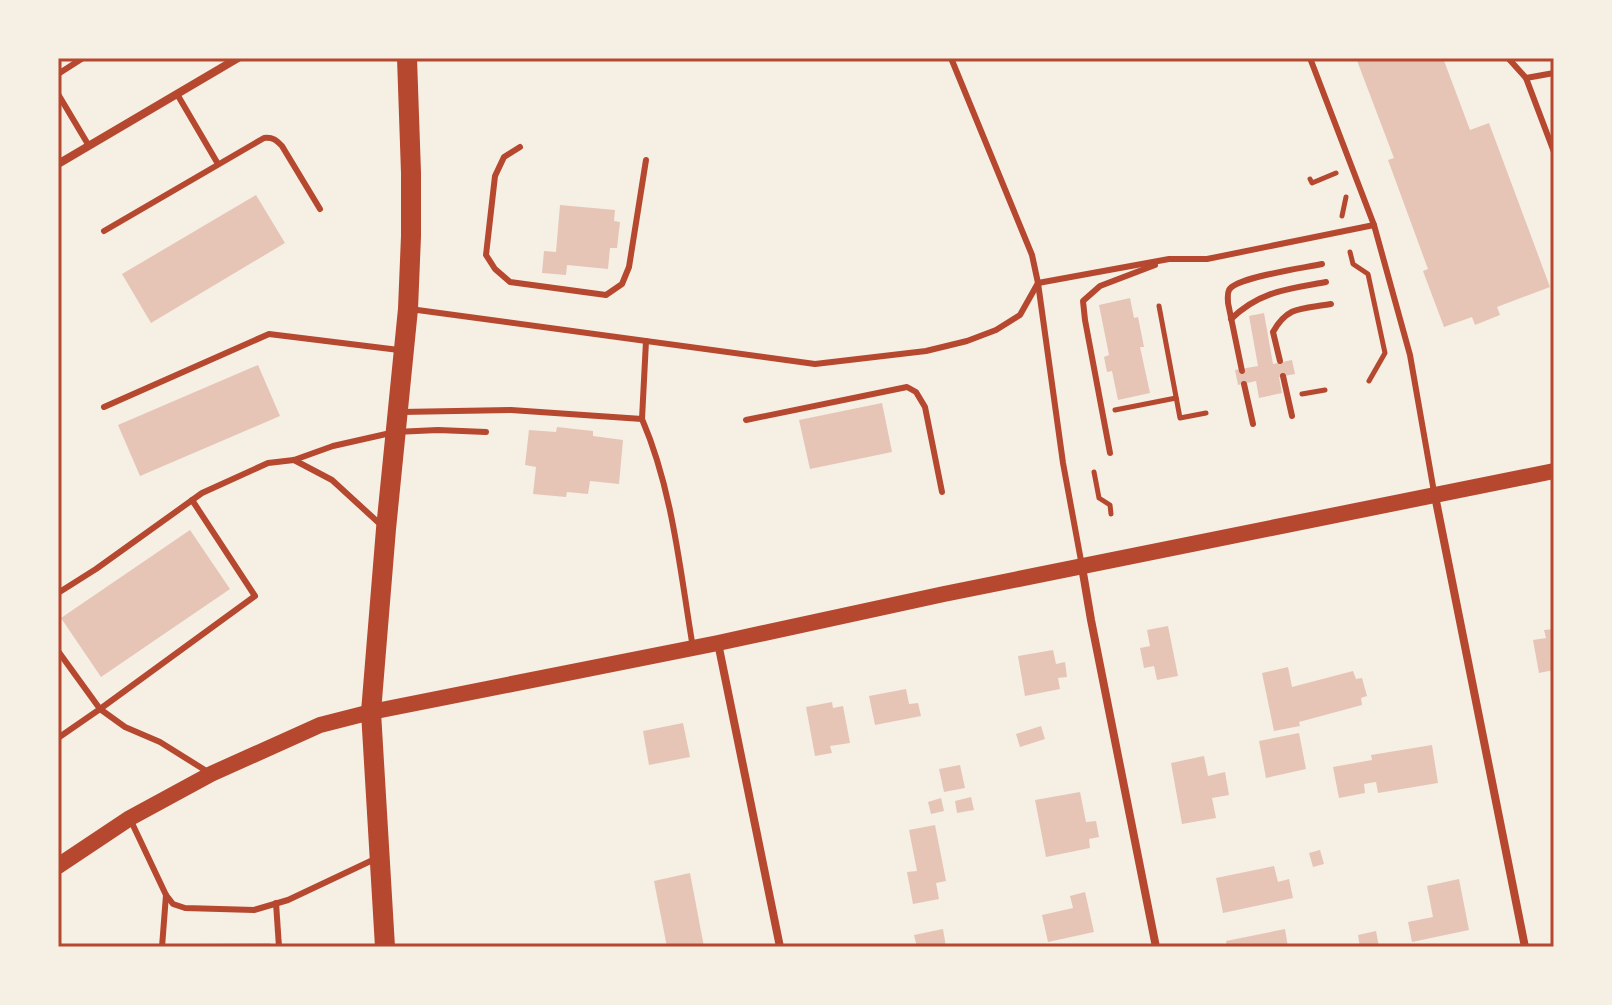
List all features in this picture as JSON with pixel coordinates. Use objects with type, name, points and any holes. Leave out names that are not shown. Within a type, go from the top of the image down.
[{"type":"main road","points":[[385,947],[371,712],[408,309],[411,205],[407,58]]},
{"type":"main road","points":[[58,866],[130,818],[211,774],[320,725],[371,712],[1554,471]]},
{"type":"street","points":[[58,164],[238,58]]},
{"type":"street","points":[[1435,495],[1525,947]]},
{"type":"street","points":[[1082,566],[1156,947]]},
{"type":"street","points":[[718,643],[780,947]]},
{"type":"lane","points":[[58,74],[83,58]]},
{"type":"lane","points":[[951,58],[1032,255],[1070,508],[1082,566]]},
{"type":"lane","points":[[1310,58],[1374,225],[1410,355],[1435,495]]},
{"type":"lane","points":[[1508,58],[1526,78],[1554,152]]},
{"type":"lane","points":[[1526,78],[1554,73]]},
{"type":"lane","points":[[58,94],[89,146]]},
{"type":"lane","points":[[177,94],[218,164]]},
{"type":"lane","points":[[104,231],[270,137],[276,140],[320,209]]},
{"type":"lane","points":[[520,147],[504,157],[495,176],[486,255],[490,262],[510,282],[606,295],[622,284],[629,267],[646,160]]},
{"type":"lane","points":[[1038,283],[1169,259],[1207,259],[1374,225]]},
{"type":"lane","points":[[1110,453],[1083,301],[1100,286],[1169,259]]},
{"type":"lane","points":[[1242,371],[1231,319],[1230,288],[1243,280],[1322,264]]},
{"type":"lane","points":[[1231,319],[1257,299],[1275,292],[1326,282]]},
{"type":"lane","points":[[408,309],[815,364],[926,351],[967,341],[996,330],[1020,315],[1038,283]]},
{"type":"lane","points":[[1280,361],[1273,332],[1280,319],[1290,312],[1331,304]]},
{"type":"lane","points":[[104,407],[269,334],[403,350]]},
{"type":"lane","points":[[646,341],[642,419],[655,449],[679,558],[693,648]]},
{"type":"lane","points":[[1283,376],[1292,416]]},
{"type":"lane","points":[[1244,384],[1253,424]]},
{"type":"lane","points":[[746,420],[907,387],[916,392],[925,407],[942,492]]},
{"type":"lane","points":[[58,593],[202,493],[268,463],[294,460],[396,422],[511,410],[642,419]]},
{"type":"lane","points":[[396,422],[438,430],[486,432]]},
{"type":"lane","points":[[294,460],[332,480],[386,529]]},
{"type":"lane","points":[[58,738],[255,596],[192,500]]},
{"type":"lane","points":[[58,651],[100,709],[125,727],[160,742],[211,774]]},
{"type":"lane","points":[[130,818],[166,895],[173,904],[185,908],[254,910],[288,900],[379,857]]},
{"type":"lane","points":[[162,947],[166,895]]},
{"type":"lane","points":[[276,903],[279,947]]},
{"type":"path","points":[[1310,179],[1312,183],[1336,172],[1346,199],[1342,216]]},
{"type":"path","points":[[1350,252],[1353,264],[1368,274],[1385,353],[1369,381]]},
{"type":"path","points":[[1159,306],[1180,418],[1206,413]]},
{"type":"path","points":[[1110,411],[1176,398]]},
{"type":"path","points":[[1094,472],[1099,498],[1110,505],[1111,514]]},
{"type":"building","points":[[1356,58],[1443,58],[1470,130],[1489,123],[1550,287],[1497,307],[1500,315],[1475,325],[1472,317],[1444,327],[1423,271],[1428,269],[1388,160],[1394,158]]},
{"type":"building","points":[[256,195],[285,243],[151,323],[122,274]]},
{"type":"building","points":[[560,205],[615,210],[614,221],[620,222],[617,248],[610,248],[608,269],[567,265],[566,275],[542,273],[544,251],[556,252]]},
{"type":"building","points":[[1130,298],[1134,318],[1138,317],[1144,347],[1140,347],[1150,393],[1118,400],[1112,371],[1107,372],[1104,357],[1109,355],[1099,305]]},
{"type":"building","points":[[1264,313],[1273,364],[1292,360],[1295,374],[1279,377],[1282,393],[1259,398],[1256,381],[1238,385],[1235,370],[1258,366],[1249,316]]},
{"type":"building","points":[[258,365],[280,416],[140,476],[118,425]]},
{"type":"building","points":[[882,403],[892,452],[810,469],[799,420]]},
{"type":"building","points":[[557,427],[593,431],[593,436],[623,440],[619,484],[590,481],[588,494],[567,492],[566,497],[533,494],[536,467],[525,465],[529,430],[556,432]]},
{"type":"building","points":[[190,530],[230,589],[101,677],[61,618]]},
{"type":"building","points":[[1168,626],[1178,676],[1157,680],[1154,666],[1144,668],[1140,648],[1150,646],[1147,630]]},
{"type":"building","points":[[1554,629],[1554,670],[1539,673],[1533,640],[1546,638],[1544,630]]},
{"type":"building","points":[[1053,650],[1056,664],[1065,662],[1067,677],[1058,678],[1060,689],[1025,696],[1018,656]]},
{"type":"building","points":[[1288,667],[1292,687],[1353,671],[1356,679],[1362,678],[1367,696],[1361,698],[1362,705],[1299,722],[1300,726],[1274,731],[1262,673]]},
{"type":"building","points":[[906,689],[909,704],[918,703],[921,716],[875,725],[869,696]]},
{"type":"building","points":[[832,702],[833,708],[843,706],[850,743],[830,746],[832,753],[815,756],[806,707]]},
{"type":"building","points":[[683,723],[690,757],[649,765],[643,731]]},
{"type":"building","points":[[1041,726],[1045,739],[1020,747],[1016,734]]},
{"type":"building","points":[[1299,733],[1306,769],[1266,778],[1259,741]]},
{"type":"building","points":[[1432,745],[1438,783],[1378,793],[1376,782],[1364,784],[1365,793],[1339,798],[1333,767],[1372,760],[1371,755]]},
{"type":"building","points":[[1204,756],[1208,776],[1225,772],[1229,795],[1212,798],[1216,818],[1182,824],[1171,763]]},
{"type":"building","points":[[960,765],[965,788],[944,792],[939,769]]},
{"type":"building","points":[[1080,792],[1086,822],[1096,821],[1099,837],[1089,839],[1090,848],[1046,857],[1035,800]]},
{"type":"building","points":[[971,797],[974,810],[957,813],[955,801]]},
{"type":"building","points":[[941,798],[944,811],[931,814],[928,802]]},
{"type":"building","points":[[935,825],[946,881],[936,883],[939,899],[913,904],[907,872],[917,871],[909,830]]},
{"type":"building","points":[[1320,850],[1324,864],[1313,867],[1309,853]]},
{"type":"building","points":[[1274,866],[1278,882],[1289,879],[1293,898],[1223,913],[1216,878]]},
{"type":"building","points":[[690,873],[704,947],[667,947],[654,881]]},
{"type":"building","points":[[1459,879],[1469,930],[1412,942],[1408,922],[1433,917],[1427,886]]},
{"type":"building","points":[[1085,892],[1094,932],[1048,942],[1042,915],[1073,908],[1070,896]]},
{"type":"building","points":[[943,929],[946,947],[917,947],[914,935]]},
{"type":"building","points":[[1285,929],[1288,947],[1227,947],[1226,941]]},
{"type":"building","points":[[1376,931],[1379,947],[1360,947],[1358,935]]},
{"type":"building","points":[[270,943],[270,947],[199,947],[199,944]]}]
